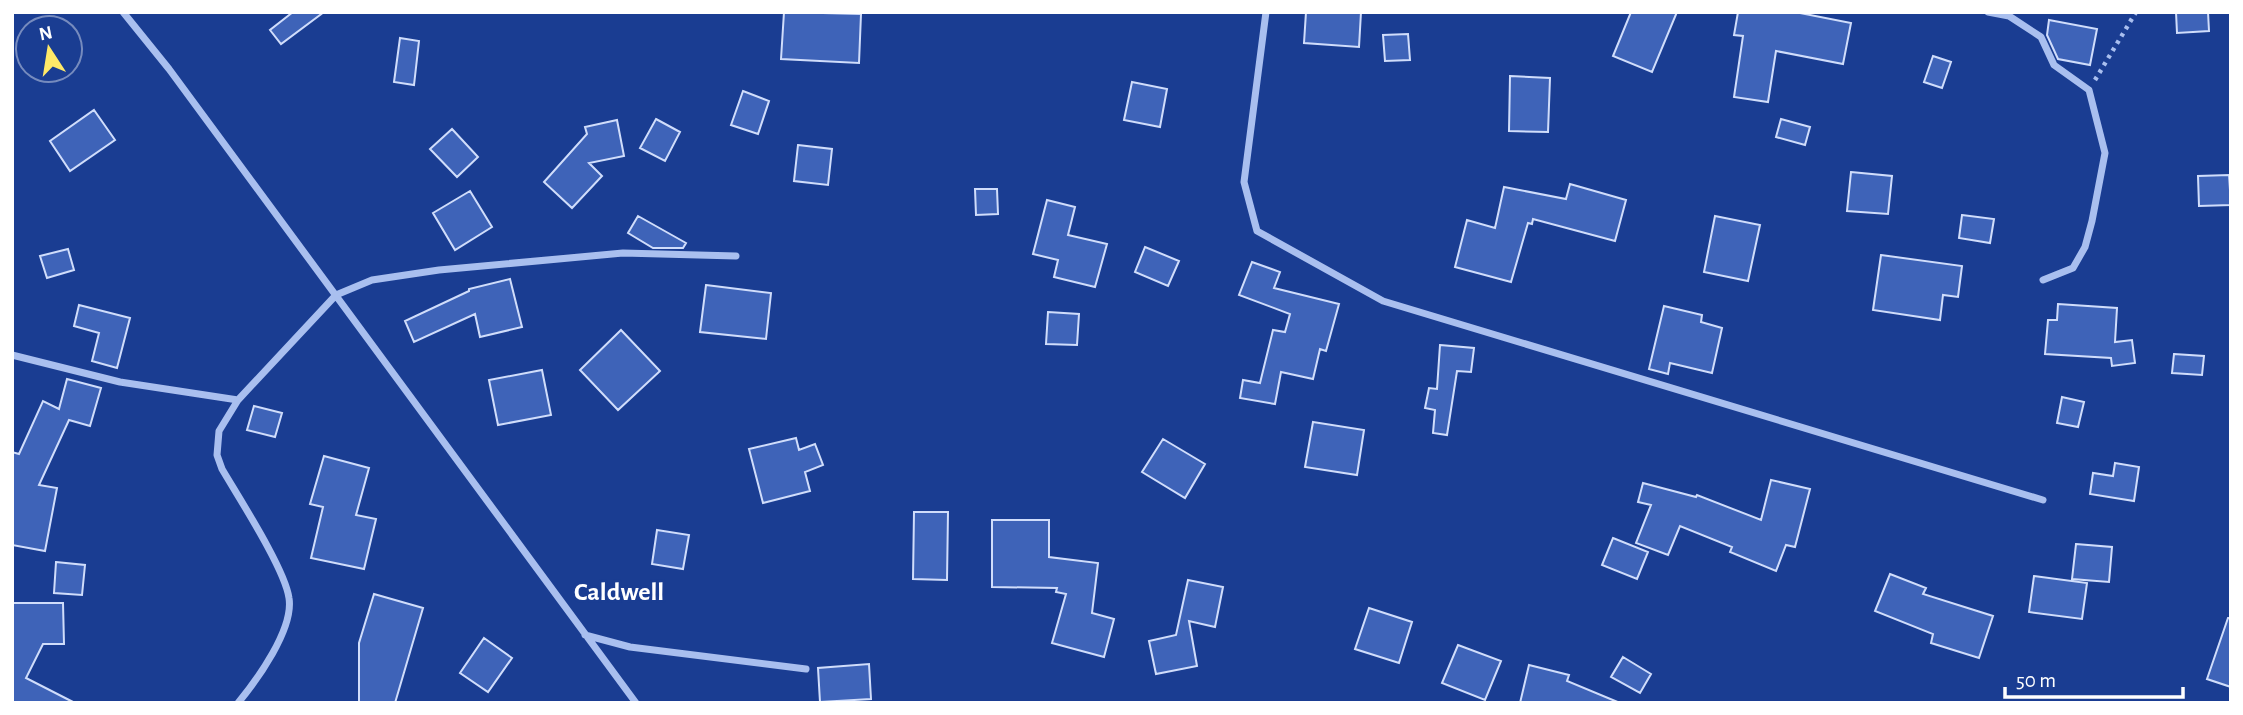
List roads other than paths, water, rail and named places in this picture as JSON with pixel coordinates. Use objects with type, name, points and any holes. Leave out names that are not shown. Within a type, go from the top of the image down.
[{"type":"street","points":[[123,12],[169,69],[636,703]]},
{"type":"street","points":[[1266,12],[1244,182],[1257,231],[1383,301],[2043,500]]},
{"type":"street","points":[[1988,12],[2008,14],[2041,37],[2054,65],[2089,89],[2105,153],[2085,247],[2073,268],[2043,280]]},
{"type":"street","points":[[238,703],[282,635],[289,616],[289,598],[283,578],[217,456],[219,431],[238,400],[336,295],[372,279],[439,270],[623,253],[736,256]]},
{"type":"street","points":[[12,355],[120,382],[238,400]]},
{"type":"street","points":[[584,635],[631,647],[806,668]]},
{"type":"district","name":"Caldwell","points":[[619,591]]}]
